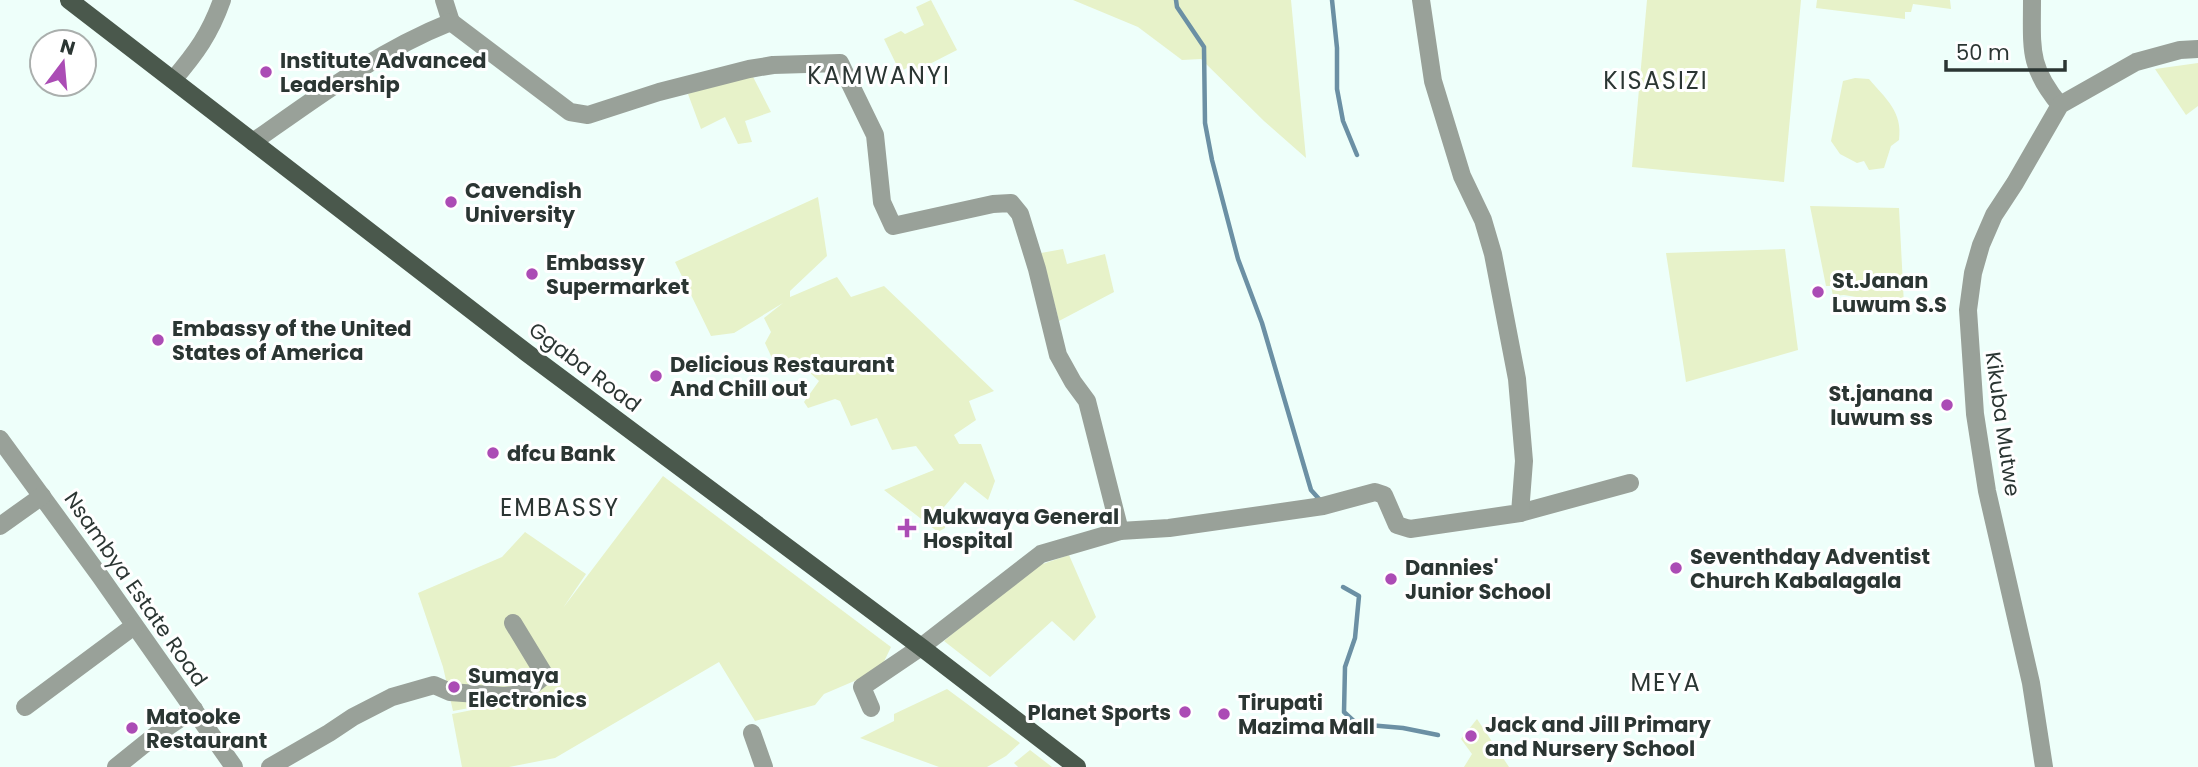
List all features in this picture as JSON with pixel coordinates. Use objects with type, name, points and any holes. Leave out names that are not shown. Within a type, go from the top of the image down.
[{"type":"main road","name":"Ggaba Road","points":[[69,0],[527,353],[921,646],[1077,767]]},
{"type":"street","points":[[173,80],[213,25],[222,0]]},
{"type":"street","points":[[444,0],[451,22],[570,112],[580,115],[588,115],[659,92],[749,69],[840,63],[875,135],[881,202],[893,226],[993,204],[1011,203],[1020,214],[1037,269],[1058,355],[1087,401],[1120,531]]},
{"type":"street","points":[[1421,0],[1433,81],[1462,176],[1483,220],[1493,254],[1517,379],[1524,461],[1520,513]]},
{"type":"street","points":[[2032,0],[2032,51],[2035,66],[2045,86],[2060,105],[2136,62],[2180,50],[2198,49]]},
{"type":"street","points":[[253,142],[375,58],[451,22]]},
{"type":"street","name":"Kikuba Mutwe","points":[[2044,767],[2031,683],[1987,491],[1975,414],[1968,310],[1973,273],[1985,235],[1994,215],[2060,105]]},
{"type":"street","name":"Nsambya Estate Road","points":[[0,439],[234,767]]},
{"type":"street","points":[[871,708],[862,687],[921,646],[1041,554],[1120,531],[1169,528],[1323,506],[1375,492],[1384,495],[1397,525],[1410,529],[1491,515],[1520,513],[1630,483]]},
{"type":"street","points":[[0,526],[42,495]]},
{"type":"street","points":[[270,767],[391,697],[434,685],[450,692],[504,696],[523,693],[544,674],[513,623]]},
{"type":"street","points":[[25,708],[134,626]]},
{"type":"street","points":[[116,767],[194,709]]},
{"type":"street","points":[[751,733],[764,767]]},
{"type":"green space","points":[[931,0],[957,50],[914,72],[910,66],[900,72],[884,39],[901,31],[905,34],[924,25],[916,7]]},
{"type":"green space","points":[[1073,0],[1291,0],[1306,158],[1201,59],[1182,60],[1138,27]]},
{"type":"green space","points":[[1647,0],[1801,0],[1784,182],[1632,167]]},
{"type":"green space","points":[[1817,0],[1950,0],[1951,9],[1913,4],[1911,12],[1905,12],[1905,19],[1816,8]]},
{"type":"green space","points":[[2198,63],[2198,106],[2186,115],[2155,69]]},
{"type":"green space","points":[[750,71],[771,112],[745,121],[752,142],[738,144],[725,117],[701,129],[688,94]]},
{"type":"green space","points":[[1869,79],[1896,114],[1900,130],[1899,140],[1891,146],[1884,168],[1869,170],[1864,161],[1857,163],[1840,154],[1831,141],[1843,81]]},
{"type":"green space","points":[[818,197],[827,256],[790,291],[790,297],[837,277],[851,297],[884,286],[994,391],[969,401],[976,420],[954,435],[959,444],[981,444],[995,481],[988,500],[965,482],[944,507],[945,528],[938,532],[884,490],[934,470],[916,446],[892,450],[877,418],[851,426],[840,401],[835,399],[808,408],[804,402],[819,381],[799,363],[777,369],[765,343],[771,332],[764,318],[783,303],[734,333],[711,336],[675,262]]},
{"type":"green space","points":[[1810,206],[1899,208],[1904,305],[1844,295],[1833,296],[1831,286],[1826,286]]},
{"type":"green space","points":[[1063,249],[1067,264],[1105,254],[1114,292],[1059,321],[1041,253]]},
{"type":"green space","points":[[1785,249],[1798,350],[1686,382],[1666,253]]},
{"type":"green space","points":[[663,476],[891,647],[880,670],[824,694],[815,705],[755,721],[719,662],[555,758],[509,767],[462,767],[452,714],[557,693],[555,689],[555,692],[453,711],[443,667],[418,593],[502,557],[525,532],[586,574],[563,608]]},
{"type":"green space","points":[[1069,555],[1096,617],[1074,641],[1052,621],[990,677],[944,641],[1028,569]]},
{"type":"green space","points":[[947,689],[1020,743],[1006,756],[987,767],[939,767],[860,738],[894,721],[894,714]]},
{"type":"green space","points":[[1477,719],[1509,767],[1464,767],[1472,754],[1461,739]]},
{"type":"green space","points":[[1030,750],[1052,767],[1018,767],[1014,763]]},
{"type":"waterway","points":[[1176,0],[1177,7],[1204,47],[1205,123],[1212,160],[1238,259],[1262,323],[1311,490],[1320,500]]},
{"type":"waterway","points":[[1332,0],[1337,48],[1337,89],[1343,121],[1357,155]]},
{"type":"waterway","points":[[1343,587],[1359,596],[1355,638],[1345,667],[1344,712],[1357,724],[1403,728],[1438,735]]},
{"type":"place","name":"Institute Advanced Leadership","points":[[266,72]]},
{"type":"place","name":"Cavendish University","points":[[451,202]]},
{"type":"place","name":"Embassy Supermarket","points":[[532,274]]},
{"type":"place","name":"St.Janan Luwum S.S","points":[[1818,292]]},
{"type":"place","name":"Embassy of the United States of America","points":[[158,340]]},
{"type":"place","name":"Delicious Restaurant And Chill out","points":[[656,376]]},
{"type":"place","name":"St.janana luwum ss","points":[[1947,405]]},
{"type":"place","name":"dfcu Bank","points":[[493,453]]},
{"type":"place","name":"Mukwaya General Hospital","points":[[907,528]]},
{"type":"place","name":"Seventhday Adventist Church Kabalagala","points":[[1676,568]]},
{"type":"place","name":"Dannies' Junior School","points":[[1391,579]]},
{"type":"place","name":"Sumaya Electronics","points":[[454,687]]},
{"type":"place","name":"Planet Sports","points":[[1185,712]]},
{"type":"place","name":"Tirupati Mazima Mall","points":[[1224,714]]},
{"type":"place","name":"Matooke Restaurant","points":[[132,728]]},
{"type":"place","name":"Jack and Jill Primary and Nursery School","points":[[1471,736]]},
{"type":"district","name":"KAMWANYI","points":[[879,75]]},
{"type":"district","name":"KISASIZI","points":[[1656,80]]},
{"type":"district","name":"EMBASSY","points":[[560,507]]},
{"type":"district","name":"MEYA","points":[[1666,682]]}]
